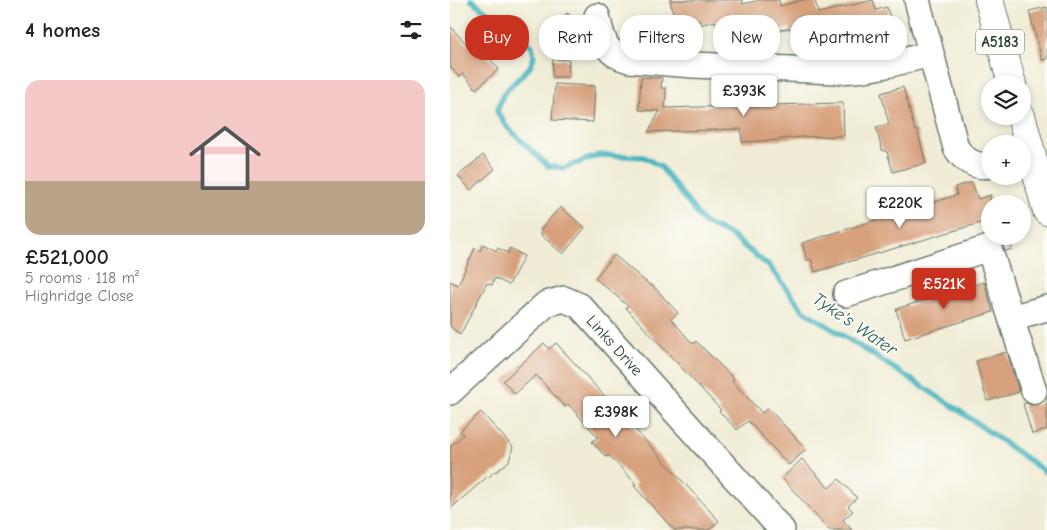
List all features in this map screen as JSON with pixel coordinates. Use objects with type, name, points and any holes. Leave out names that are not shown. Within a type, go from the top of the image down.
[{"type":"main road","name":"A5183","points":[[989,0],[1010,75]]},
{"type":"main road","points":[[1031,166],[1047,211]]},
{"type":"street","points":[[917,0],[956,148],[968,161],[981,166]]},
{"type":"street","points":[[610,50],[629,60],[693,65],[837,71],[876,68],[930,54]]},
{"type":"street","points":[[846,294],[989,248],[1034,391]]},
{"type":"street","name":"Links Drive","points":[[450,392],[546,304],[564,299],[580,306],[782,530]]},
{"type":"street","points":[[1011,318],[1047,308]]},
{"type":"building","points":[[670,0],[742,0],[743,4],[760,0],[779,0],[780,6],[803,0],[815,0],[818,13],[873,0],[876,10],[887,7],[889,15],[790,15],[790,28],[780,30],[780,15],[713,15],[713,22],[703,24],[703,15],[674,15]]},
{"type":"building","points":[[1047,7],[1047,59],[1042,60],[1029,11]]},
{"type":"building","points":[[450,26],[465,43],[465,60],[491,60],[499,69],[476,89],[463,74],[459,77],[450,67]]},
{"type":"building","points":[[553,60],[569,60],[568,77],[552,77]]},
{"type":"building","points":[[641,77],[662,78],[661,88],[666,88],[665,108],[843,103],[844,136],[742,142],[741,129],[648,132],[660,111],[639,110]]},
{"type":"building","points":[[555,84],[595,86],[593,122],[552,120]]},
{"type":"building","points":[[903,87],[926,163],[893,172],[887,152],[882,150],[876,127],[889,124],[881,93]]},
{"type":"building","points":[[483,155],[495,169],[471,190],[458,176]]},
{"type":"building","points":[[972,182],[978,199],[981,198],[981,223],[815,272],[811,259],[807,260],[802,243],[957,195],[955,187]]},
{"type":"building","points":[[560,207],[585,228],[563,254],[541,235],[541,229]]},
{"type":"building","points":[[483,244],[496,251],[498,248],[508,253],[510,248],[524,256],[509,285],[495,278],[492,285],[487,283],[460,335],[450,326],[450,281],[458,285],[475,248],[480,251]]},
{"type":"building","points":[[1003,245],[1011,245],[1012,249],[1005,251]]},
{"type":"building","points":[[614,255],[652,285],[678,313],[671,319],[693,344],[696,341],[734,379],[732,381],[762,413],[768,408],[806,449],[789,465],[748,421],[737,430],[719,411],[721,410],[626,308],[628,306],[595,278]]},
{"type":"building","points":[[984,282],[993,312],[905,339],[896,309]]},
{"type":"building","points":[[544,343],[549,349],[556,343],[719,521],[709,530],[674,530],[609,455],[606,457],[592,442],[598,437],[568,404],[565,407],[536,375],[515,394],[503,381]]},
{"type":"building","points":[[1007,352],[1019,392],[987,401],[976,361]]},
{"type":"building","points":[[1047,396],[1047,429],[1032,434],[1023,404],[1038,405]]},
{"type":"building","points":[[481,412],[513,447],[509,461],[450,509],[450,447],[463,435],[460,431]]},
{"type":"building","points":[[802,459],[829,488],[839,479],[857,498],[848,506],[853,511],[843,520],[852,530],[829,530],[782,478]]},
{"type":"waterway","name":"Tyke's Water","points":[[471,0],[532,46],[534,56],[530,67],[503,94],[497,112],[507,127],[548,166],[564,168],[599,155],[644,157],[661,167],[704,223],[729,234],[769,266],[803,310],[954,407],[1047,473]]}]
